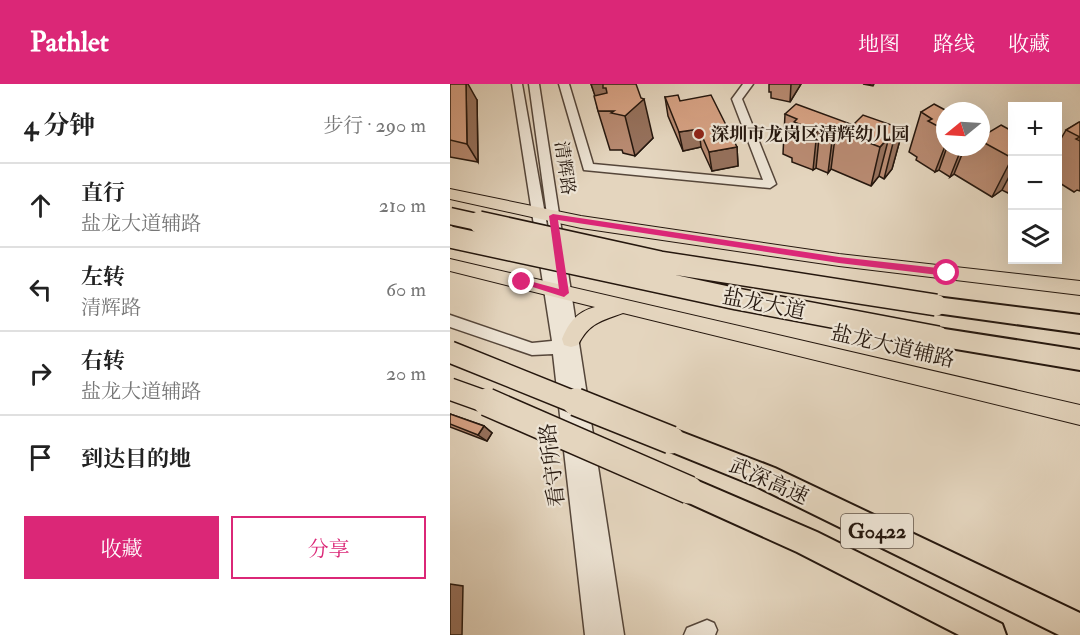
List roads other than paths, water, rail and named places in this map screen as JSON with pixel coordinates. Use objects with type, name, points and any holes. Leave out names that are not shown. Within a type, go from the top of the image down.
[{"type":"highway","name":"盐龙大道","points":[[450,216],[660,262],[936,305],[1080,324]]},
{"type":"highway","name":"盐龙大道","points":[[450,237],[737,299],[938,337],[1080,360]]},
{"type":"highway","name":"武深高速","points":[[450,352],[766,477],[1080,630]]},
{"type":"highway","name":"武深高速","points":[[450,389],[496,405],[807,542],[991,635]]},
{"type":"main road","points":[[450,194],[546,215],[839,260],[1080,288]]},
{"type":"main road","name":"盐龙大道辅路","points":[[450,265],[1080,415]]},
{"type":"main road","points":[[566,343],[574,330],[586,318],[604,310],[620,307]]},
{"type":"street","name":"清辉路","points":[[517,84],[546,215]]},
{"type":"street","name":"清辉路","points":[[534,84],[546,215],[558,292]]},
{"type":"street","points":[[564,84],[588,167],[770,184],[737,99],[748,84]]},
{"type":"street","name":"看守所路","points":[[558,292],[614,635]]},
{"type":"street","points":[[450,321],[532,349],[566,343]]},
{"type":"street","name":"看守所路","points":[[566,343],[595,635]]},
{"type":"place","name":"深圳市龙岗区清辉幼儿园","points":[[699,134]]}]
